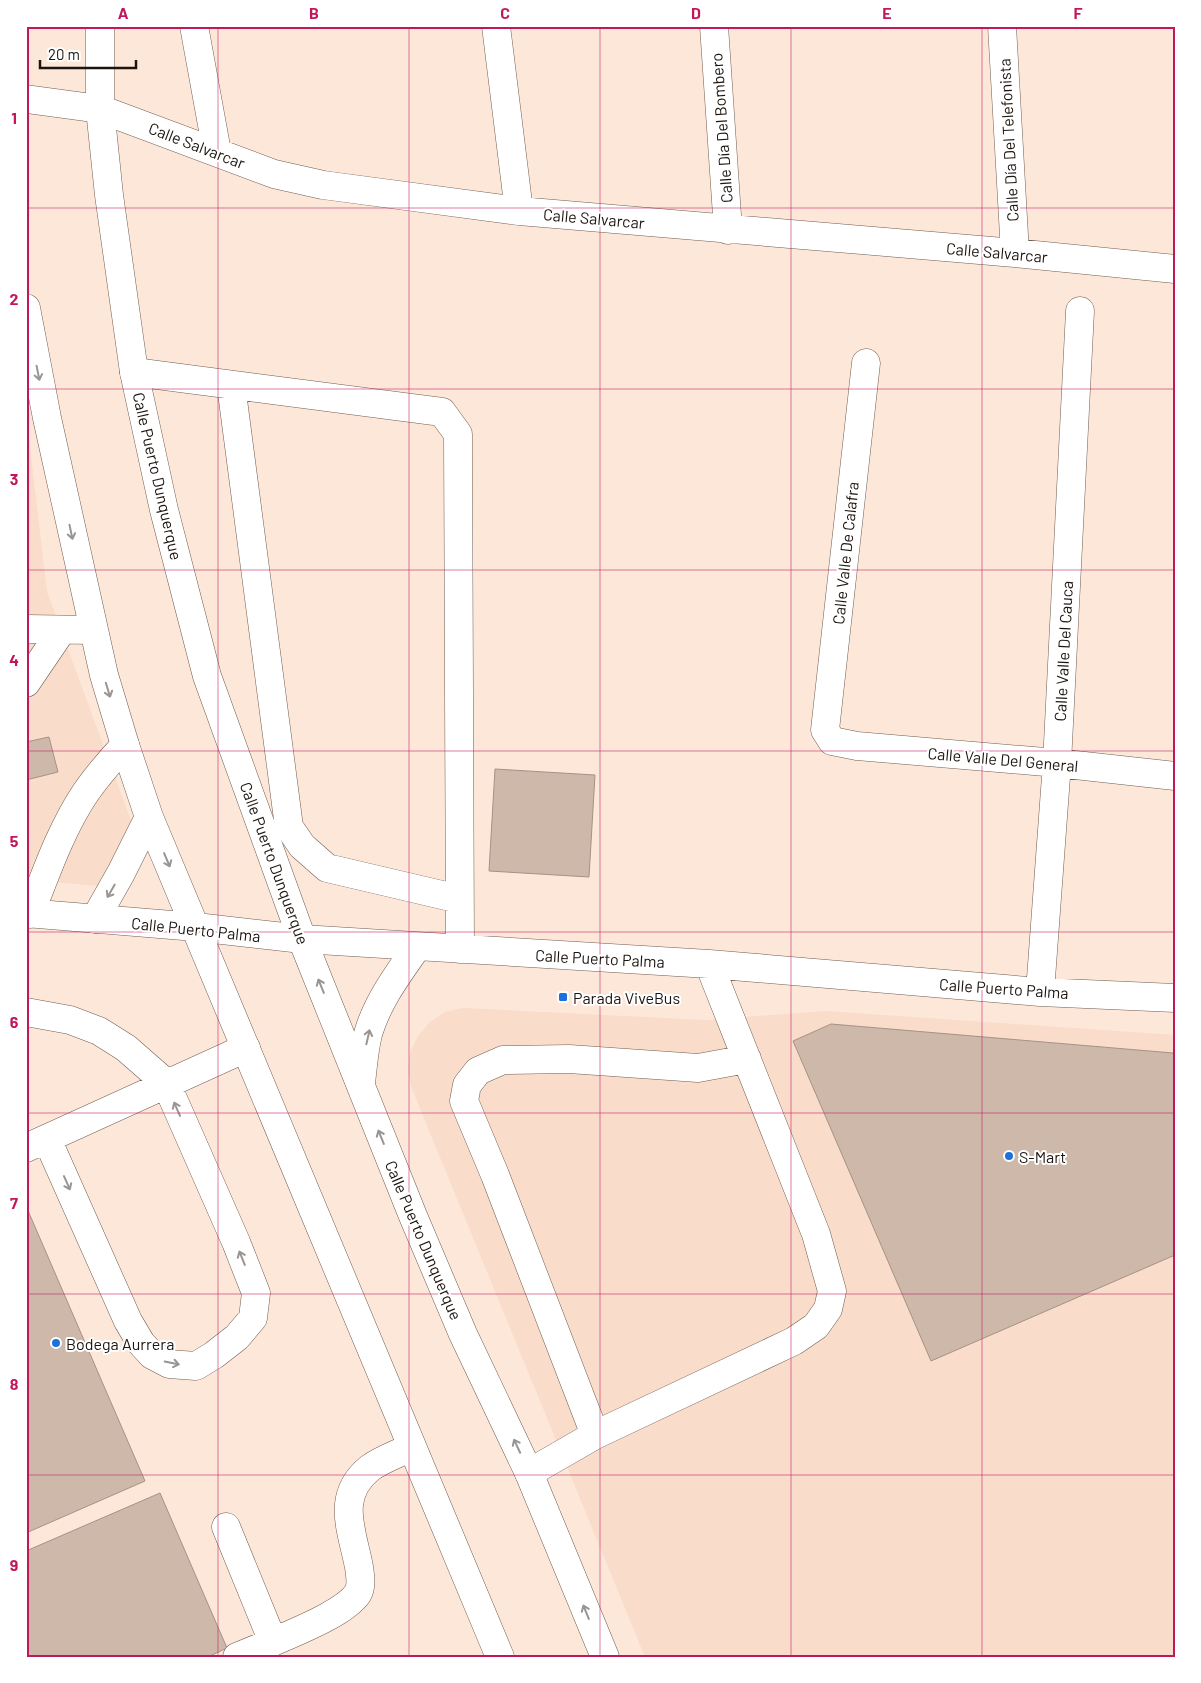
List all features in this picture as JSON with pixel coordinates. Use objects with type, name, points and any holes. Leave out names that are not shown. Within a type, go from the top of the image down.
[{"type":"street","name":"Calle Puerto Dunquerque","points":[[100,26],[100,109],[109,196],[134,372],[164,510],[207,676],[302,940],[360,1085],[463,1334],[529,1472],[605,1657]]},
{"type":"street","points":[[194,26],[217,152]]},
{"type":"street","points":[[496,26],[519,211]]},
{"type":"street","name":"Calle Día Del Bombero","points":[[714,26],[728,230]]},
{"type":"street","name":"Calle Día Del Telefonista","points":[[1002,26],[1015,254]]},
{"type":"street","name":"Calle Salvarcar","points":[[26,99],[100,109],[274,174],[323,185],[519,211],[1175,269]]},
{"type":"street","points":[[26,308],[49,427],[104,676],[124,744],[149,817],[500,1657]]},
{"type":"street","name":"Calle Valle Del Cauca","points":[[1040,992],[1057,763],[1080,311]]},
{"type":"street","name":"Calle Valle De Calafra","points":[[832,741],[825,730],[866,363]]},
{"type":"street","points":[[134,372],[442,412],[458,434],[460,949]]},
{"type":"street","points":[[231,385],[289,827],[302,846],[327,868],[459,899]]},
{"type":"street","points":[[26,629],[93,630]]},
{"type":"street","points":[[26,683],[62,630]]},
{"type":"street","name":"Calle Valle Del General","points":[[832,741],[844,745],[1057,763],[1175,776]]},
{"type":"street","points":[[28,914],[50,861],[85,794],[124,744]]},
{"type":"street","points":[[95,919],[122,873],[149,817]]},
{"type":"street","name":"Calle Puerto Palma","points":[[28,914],[196,927],[302,940],[709,964],[1040,992],[1175,998]]},
{"type":"street","points":[[360,1085],[368,1034],[378,1008],[396,977],[417,947]]},
{"type":"street","points":[[529,1472],[595,1435],[794,1341],[816,1326],[828,1309],[832,1291],[816,1234],[709,964]]},
{"type":"street","points":[[26,1012],[70,1020],[99,1032],[126,1048],[166,1083],[236,1242],[256,1293],[253,1318],[237,1336],[214,1355],[196,1366],[169,1364],[152,1355],[141,1343],[36,1143],[166,1083],[246,1048]]},
{"type":"street","points":[[595,1435],[464,1101],[467,1086],[478,1071],[503,1060],[569,1059],[698,1068],[747,1059]]},
{"type":"street","points":[[237,1657],[311,1625],[350,1603],[360,1591],[361,1575],[350,1529],[348,1506],[352,1488],[370,1468],[411,1447]]},
{"type":"street","points":[[226,1527],[273,1642]]},
{"type":"shaded area","points":[[26,413],[47,592],[141,848],[123,888],[26,880]]},
{"type":"shaded area","points":[[463,1008],[705,1020],[825,1011],[1175,1035],[1175,1657],[645,1657],[412,1089],[408,1071],[410,1053],[418,1036],[430,1022],[445,1012]]},
{"type":"building","points":[[49,737],[58,772],[26,780],[26,742]]},
{"type":"building","points":[[495,769],[595,775],[589,877],[489,871]]},
{"type":"building","name":"S-Mart","points":[[831,1024],[1173,1053],[1175,1057],[1175,1255],[931,1361],[793,1041]]},
{"type":"building","name":"Bodega Aurrera","points":[[26,1206],[145,1481],[26,1533]]},
{"type":"building","points":[[160,1493],[227,1648],[208,1657],[26,1657],[26,1551]]},
{"type":"place","name":"Parada ViveBus","points":[[563,997]]},
{"type":"place","name":"S-Mart","points":[[1009,1156]]},
{"type":"place","name":"Bodega Aurrera","points":[[56,1343]]}]
